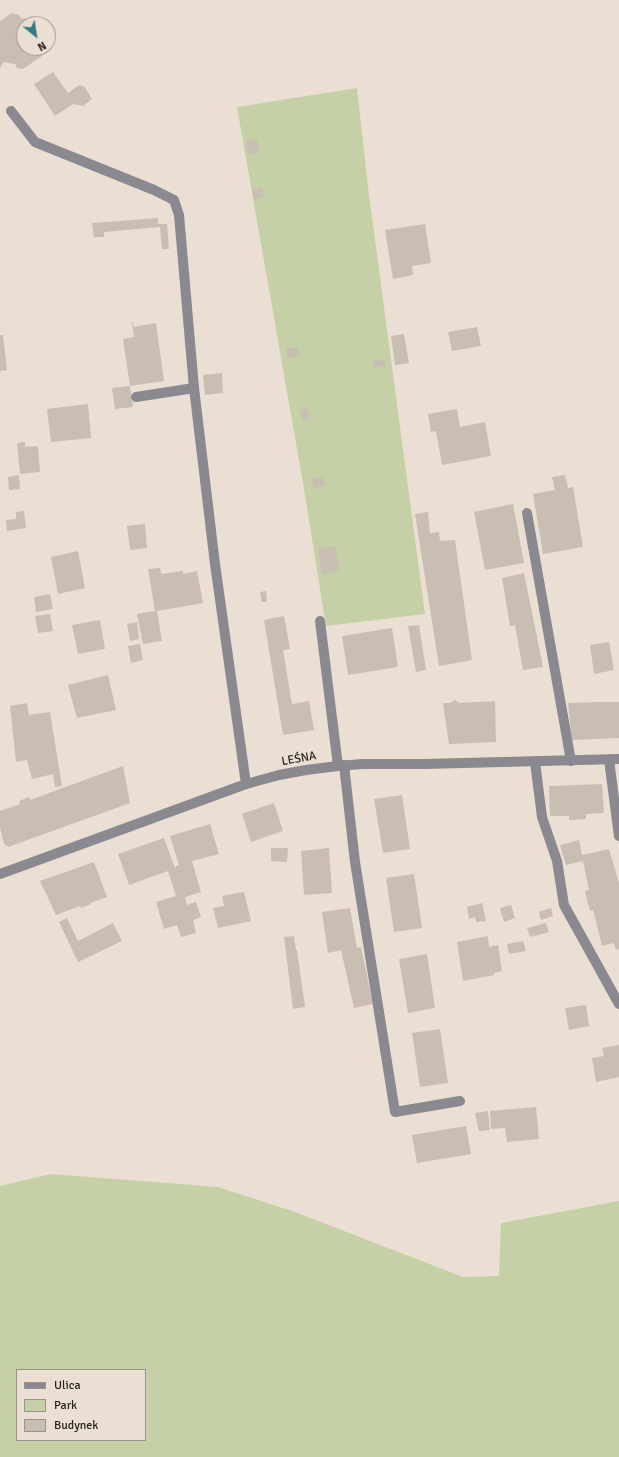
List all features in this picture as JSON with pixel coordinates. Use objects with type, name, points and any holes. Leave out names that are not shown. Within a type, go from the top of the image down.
[{"type":"street","points":[[11,110],[35,142],[154,190],[174,200],[179,215],[194,388],[215,564],[246,784]]},
{"type":"street","points":[[136,397],[194,388]]},
{"type":"street","points":[[527,512],[571,761]]},
{"type":"street","points":[[320,621],[354,862],[395,1112],[460,1101]]},
{"type":"street","points":[[614,760],[619,836]]},
{"type":"street","name":"LEŚNA","points":[[0,874],[246,784],[279,775],[341,766],[614,760]]},
{"type":"street","points":[[534,762],[542,817],[557,861],[564,905],[619,1004]]},
{"type":"green space","points":[[357,88],[368,187],[425,614],[326,626],[303,483],[237,107]]},
{"type":"green space","points":[[51,1174],[218,1187],[295,1212],[463,1277],[499,1276],[501,1223],[619,1201],[619,1457],[0,1457],[0,1186]]},
{"type":"building","points":[[12,13],[19,15],[20,16],[16,16],[16,56],[42,56],[23,69],[17,68],[15,64],[4,62],[0,69],[0,21]]},
{"type":"building","points":[[53,72],[68,93],[79,85],[84,86],[92,99],[83,106],[73,104],[55,116],[34,84]]},
{"type":"building","points":[[257,139],[259,153],[248,154],[246,140]]},
{"type":"building","points":[[262,188],[264,197],[254,199],[252,190]]},
{"type":"building","points":[[158,218],[158,224],[167,224],[169,249],[162,249],[160,227],[104,232],[104,237],[94,237],[92,223]]},
{"type":"building","points":[[425,224],[431,263],[412,266],[413,275],[393,279],[385,230]]},
{"type":"building","points":[[132,322],[134,327],[156,323],[164,381],[130,386],[123,339],[134,337]]},
{"type":"building","points":[[477,327],[481,346],[452,351],[448,332]]},
{"type":"building","points":[[404,334],[409,363],[395,365],[391,336]]},
{"type":"building","points":[[0,335],[3,335],[7,370],[0,371]]},
{"type":"building","points":[[298,347],[300,356],[288,359],[286,349]]},
{"type":"building","points":[[384,359],[386,366],[375,368],[373,361]]},
{"type":"building","points":[[222,373],[223,393],[205,395],[203,375]]},
{"type":"building","points":[[130,386],[133,407],[115,409],[112,388]]},
{"type":"building","points":[[88,404],[91,438],[51,442],[47,409]]},
{"type":"building","points":[[308,409],[309,419],[302,420],[300,410]]},
{"type":"building","points":[[457,409],[460,427],[485,422],[491,456],[442,465],[436,431],[431,432],[428,414]]},
{"type":"building","points":[[25,442],[25,447],[38,446],[40,472],[20,474],[17,443]]},
{"type":"building","points":[[19,475],[20,489],[9,490],[8,477]]},
{"type":"building","points":[[565,475],[568,488],[573,487],[583,547],[543,554],[533,494],[555,490],[552,477]]},
{"type":"building","points":[[324,477],[325,486],[313,488],[312,479]]},
{"type":"building","points":[[513,504],[524,563],[485,570],[474,512]]},
{"type":"building","points":[[24,511],[26,528],[7,531],[6,520],[16,519],[16,512]]},
{"type":"building","points":[[428,512],[430,533],[439,532],[440,541],[455,540],[472,660],[439,666],[415,514]]},
{"type":"building","points":[[145,524],[147,548],[130,550],[127,526]]},
{"type":"building","points":[[335,546],[339,571],[322,575],[318,549]]},
{"type":"building","points":[[78,551],[85,588],[58,594],[51,557]]},
{"type":"building","points":[[160,568],[161,574],[183,571],[183,574],[197,571],[203,603],[157,611],[162,641],[143,644],[137,614],[155,611],[148,569]]},
{"type":"building","points":[[524,573],[543,667],[523,670],[515,625],[510,626],[502,578]]},
{"type":"building","points":[[266,591],[267,602],[262,602],[260,592]]},
{"type":"building","points":[[50,594],[53,609],[36,612],[34,597]]},
{"type":"building","points":[[50,614],[53,631],[38,633],[35,616]]},
{"type":"building","points":[[284,616],[290,649],[283,650],[292,704],[309,701],[314,730],[283,735],[264,620]]},
{"type":"building","points":[[100,620],[105,649],[78,654],[72,625]]},
{"type":"building","points":[[137,622],[139,639],[130,641],[127,624]]},
{"type":"building","points":[[419,625],[426,670],[416,672],[408,626]]},
{"type":"building","points":[[392,628],[398,667],[348,675],[342,636]]},
{"type":"building","points":[[609,642],[614,670],[594,674],[590,645]]},
{"type":"building","points":[[140,644],[143,660],[131,663],[128,646]]},
{"type":"building","points":[[108,675],[116,710],[77,718],[68,685]]},
{"type":"building","points":[[455,700],[459,703],[495,701],[496,742],[449,744],[443,703],[450,703]]},
{"type":"building","points":[[619,702],[619,738],[572,740],[568,703]]},
{"type":"building","points":[[27,703],[29,715],[50,712],[62,786],[55,787],[53,774],[32,779],[27,760],[16,762],[10,706]]},
{"type":"building","points":[[123,766],[130,803],[8,847],[4,844],[0,827],[0,811],[20,804],[19,801],[29,797],[30,800]]},
{"type":"building","points":[[602,784],[604,813],[586,814],[586,819],[569,820],[569,816],[550,816],[549,786]]},
{"type":"building","points":[[402,795],[410,849],[383,853],[374,799]]},
{"type":"building","points":[[274,803],[283,831],[251,842],[242,814]]},
{"type":"building","points":[[210,824],[219,854],[192,861],[201,892],[185,897],[187,905],[196,902],[201,917],[193,920],[196,933],[181,937],[177,925],[164,929],[156,902],[176,896],[168,871],[129,885],[118,854],[164,838],[175,868],[179,865],[170,836]]},
{"type":"building","points":[[579,840],[582,855],[609,849],[619,883],[619,949],[616,950],[614,943],[602,946],[593,910],[590,911],[585,891],[589,890],[583,861],[566,865],[560,845]]},
{"type":"building","points":[[271,848],[288,848],[287,862],[271,861]]},
{"type":"building","points":[[329,848],[332,893],[304,895],[301,851]]},
{"type":"building","points":[[94,862],[107,897],[81,908],[80,906],[56,915],[40,881]]},
{"type":"building","points":[[414,874],[422,928],[394,932],[386,878]]},
{"type":"building","points":[[244,892],[251,921],[218,928],[213,908],[224,906],[222,896]]},
{"type":"building","points":[[482,903],[486,921],[476,922],[475,917],[469,919],[467,907]]},
{"type":"building","points":[[511,905],[515,918],[504,922],[500,908]]},
{"type":"building","points":[[350,908],[357,948],[361,947],[373,1004],[354,1008],[341,950],[328,953],[322,912]]},
{"type":"building","points":[[551,908],[553,916],[541,920],[539,912]]},
{"type":"building","points":[[67,918],[78,941],[113,923],[122,941],[78,962],[59,922]]},
{"type":"building","points":[[546,923],[549,932],[530,937],[527,928]]},
{"type":"building","points":[[294,936],[305,1007],[293,1009],[284,937]]},
{"type":"building","points":[[488,936],[489,947],[498,945],[502,971],[494,973],[494,975],[463,981],[457,942]]},
{"type":"building","points":[[523,941],[526,951],[509,954],[507,944]]},
{"type":"building","points":[[427,954],[435,1008],[408,1013],[399,959]]},
{"type":"building","points":[[586,1005],[589,1026],[569,1030],[565,1008]]},
{"type":"building","points":[[440,1029],[448,1083],[420,1087],[412,1033]]},
{"type":"building","points":[[619,1045],[619,1077],[596,1082],[592,1058],[604,1056],[602,1048]]},
{"type":"building","points":[[536,1107],[539,1139],[507,1142],[505,1128],[491,1129],[490,1111]]},
{"type":"building","points":[[488,1111],[490,1130],[479,1131],[475,1113]]},
{"type":"building","points":[[466,1126],[471,1154],[417,1163],[412,1135]]}]
